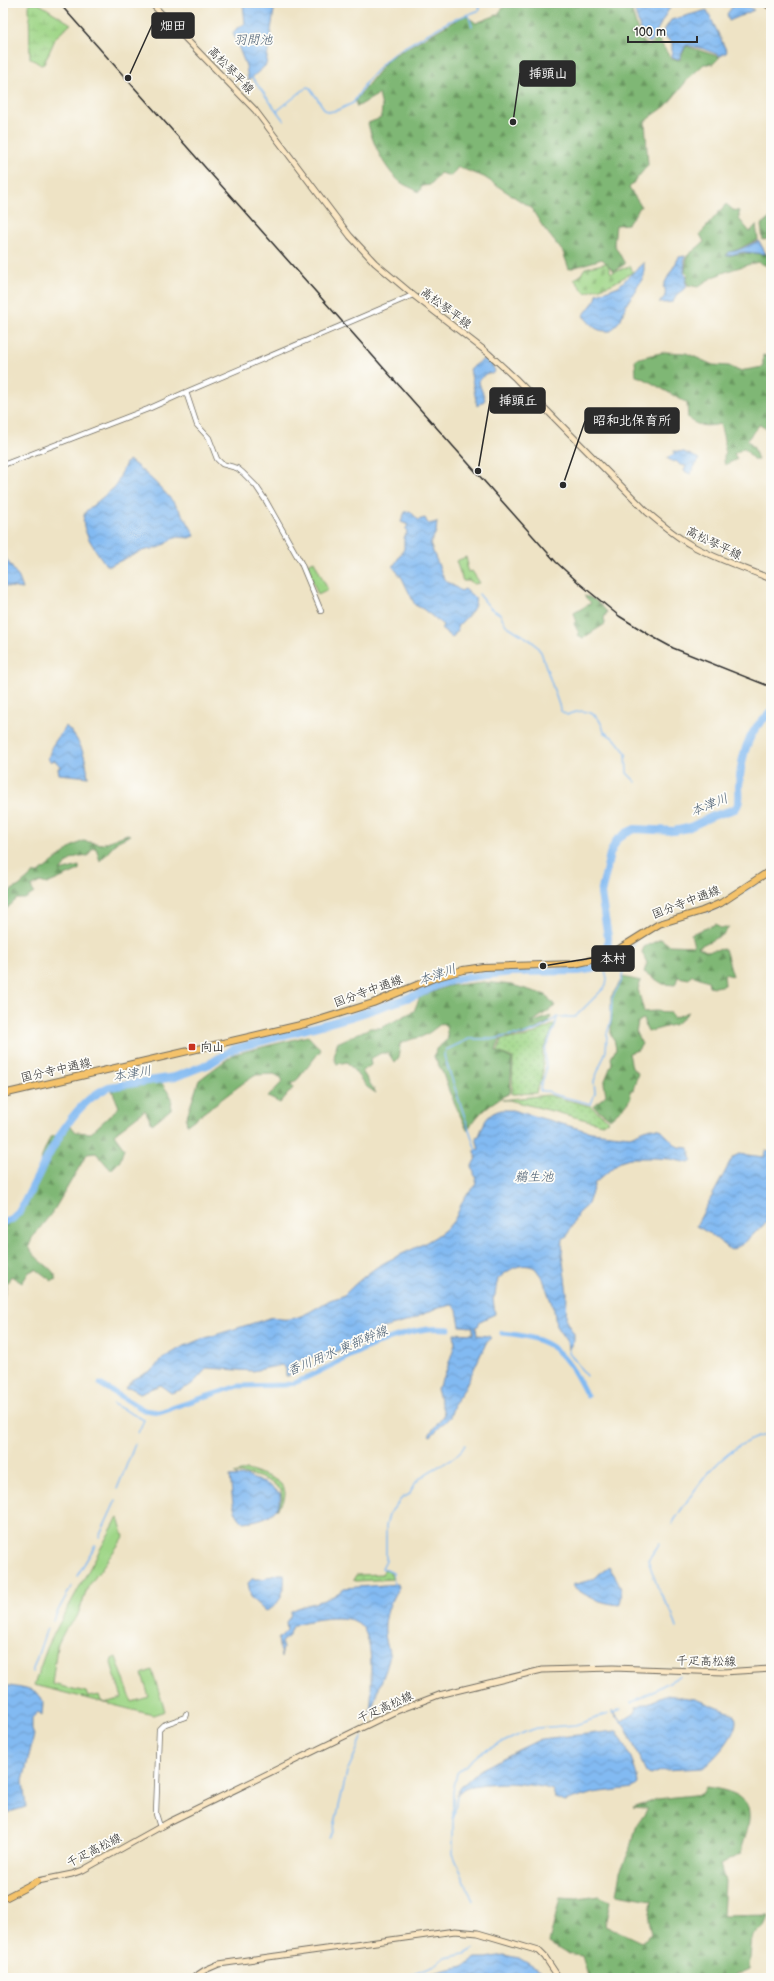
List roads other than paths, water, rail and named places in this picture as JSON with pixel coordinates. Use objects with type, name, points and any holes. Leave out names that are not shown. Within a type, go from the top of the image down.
[{"type":"main road","name":"高松琴平線","points":[[151,3],[255,110],[364,252],[412,296],[458,329],[510,373],[647,512],[665,527],[684,541],[706,553],[771,579]]},
{"type":"main road","points":[[765,3],[771,7]]},
{"type":"main road","name":"国分寺中通線","points":[[3,1094],[309,1023],[372,1002],[434,978],[463,970],[483,967],[574,964],[603,957],[653,927],[721,903],[771,870]]},
{"type":"main road","name":"千疋高松線","points":[[38,1881],[72,1874],[83,1870],[160,1827],[394,1712],[439,1695],[521,1674],[554,1669],[723,1672],[771,1669]]},
{"type":"main road","points":[[3,1899],[38,1881]]},
{"type":"main road","points":[[193,1978],[205,1970],[219,1964],[466,1931],[538,1951],[545,1957],[559,1978]]},
{"type":"street","points":[[3,465],[148,409],[412,296]]},
{"type":"street","points":[[186,392],[197,425],[209,438],[217,459],[222,464],[236,468],[243,473],[256,486],[266,502],[301,563],[321,611]]},
{"type":"street","points":[[160,1827],[156,1814],[159,1729],[163,1725],[185,1717],[186,1714]]},
{"type":"water","name":"羽間池","points":[[243,3],[275,3],[266,65],[248,81],[246,66],[233,33],[237,28],[245,24]]},
{"type":"water","points":[[639,3],[670,7],[650,43],[643,38],[635,12]]},
{"type":"water","points":[[735,3],[744,3],[754,10],[729,21],[727,14]]},
{"type":"water","points":[[707,10],[727,52],[721,56],[704,49],[686,45],[679,59],[672,58],[672,42],[661,35],[671,20]]},
{"type":"water","points":[[759,241],[766,254],[743,252],[726,256],[728,252],[736,251]]},
{"type":"water","points":[[685,256],[684,273],[687,276],[685,281],[687,287],[676,295],[673,302],[659,302],[665,296],[665,288],[663,287],[679,257]]},
{"type":"water","points":[[644,262],[644,276],[626,305],[621,319],[611,331],[595,328],[583,316],[596,299],[597,294],[619,286]]},
{"type":"water","points":[[488,356],[495,371],[492,374],[487,373],[479,380],[485,400],[477,406],[470,369]]},
{"type":"water","points":[[674,451],[684,452],[699,459],[690,474],[684,471],[686,466],[680,465],[676,461],[673,462],[667,458],[674,454]]},
{"type":"water","points":[[129,460],[148,476],[175,504],[195,536],[189,538],[179,537],[172,539],[161,547],[142,551],[109,566],[105,564],[89,539],[84,524],[84,517],[86,511],[115,487],[126,463]]},
{"type":"water","points":[[410,511],[418,520],[425,518],[428,524],[437,522],[436,532],[430,544],[444,579],[461,591],[465,589],[475,598],[472,610],[457,627],[458,630],[452,638],[441,629],[443,625],[423,609],[415,605],[402,578],[393,567],[404,549],[404,537],[407,533],[406,528],[408,525],[401,522],[405,512]]},
{"type":"water","points":[[3,554],[19,578],[23,589],[3,586]]},
{"type":"water","points":[[66,726],[82,749],[88,777],[59,774],[58,768],[62,767],[54,760],[51,762],[48,759],[52,746]]},
{"type":"water","name":"鵜生池","points":[[501,1110],[512,1110],[591,1132],[630,1136],[650,1128],[660,1129],[678,1147],[689,1148],[692,1161],[689,1163],[670,1159],[630,1158],[620,1161],[595,1183],[588,1204],[579,1212],[566,1237],[563,1238],[562,1254],[567,1293],[566,1321],[574,1334],[574,1341],[568,1350],[567,1342],[556,1326],[554,1310],[543,1279],[535,1268],[530,1266],[520,1266],[506,1272],[498,1279],[493,1299],[495,1314],[480,1321],[476,1327],[477,1335],[489,1336],[491,1338],[487,1341],[465,1388],[455,1402],[450,1417],[431,1436],[429,1435],[444,1414],[437,1389],[445,1375],[455,1344],[454,1333],[473,1334],[473,1327],[460,1326],[457,1310],[452,1305],[434,1309],[409,1321],[377,1330],[328,1356],[312,1357],[300,1360],[294,1365],[289,1376],[286,1376],[286,1369],[282,1365],[253,1371],[207,1368],[192,1384],[171,1393],[160,1385],[140,1393],[131,1388],[125,1389],[134,1379],[152,1370],[162,1359],[182,1347],[199,1340],[273,1317],[281,1319],[296,1318],[310,1312],[330,1300],[344,1295],[377,1267],[425,1243],[444,1231],[454,1221],[465,1197],[477,1184],[472,1166],[476,1158],[475,1150],[479,1149],[476,1137],[479,1136],[486,1120],[492,1114]]},
{"type":"water","points":[[765,1151],[771,1152],[771,1218],[743,1244],[731,1250],[709,1233],[696,1226],[733,1157],[739,1154],[764,1157]]},
{"type":"water","points":[[246,1476],[267,1484],[280,1493],[280,1501],[278,1507],[269,1515],[256,1520],[243,1522],[234,1507],[230,1477]]},
{"type":"water","points":[[609,1567],[620,1585],[622,1595],[619,1605],[594,1599],[582,1593],[572,1585],[591,1580]]},
{"type":"water","points":[[278,1574],[284,1574],[284,1585],[281,1597],[275,1606],[265,1611],[251,1598],[248,1583],[252,1579],[263,1579]]},
{"type":"water","points":[[398,1584],[399,1587],[387,1612],[385,1626],[389,1659],[372,1712],[370,1713],[370,1648],[365,1632],[358,1623],[342,1618],[332,1618],[296,1624],[293,1626],[289,1636],[281,1642],[283,1648],[281,1658],[278,1639],[287,1630],[286,1622],[290,1617],[291,1611],[332,1597],[344,1588]]},
{"type":"water","points":[[3,1685],[35,1692],[42,1699],[43,1705],[42,1715],[38,1712],[32,1718],[32,1730],[34,1735],[23,1781],[26,1807],[3,1814]]},
{"type":"water","points":[[667,1695],[695,1699],[734,1714],[736,1720],[735,1728],[720,1751],[703,1768],[664,1770],[650,1775],[646,1772],[625,1726],[612,1713],[612,1711],[622,1721],[634,1713],[636,1708]]},
{"type":"water","points":[[617,1731],[636,1770],[638,1784],[633,1788],[593,1793],[564,1802],[555,1798],[553,1790],[532,1785],[510,1783],[478,1785],[466,1788],[456,1795],[461,1787],[478,1771],[541,1739]]},
{"type":"water","points":[[504,1955],[519,1958],[552,1978],[426,1978],[432,1973],[463,1966],[476,1958]]},
{"type":"waterway","points":[[277,111],[307,87],[310,88],[325,110],[329,112],[338,110],[353,103],[367,81],[386,60],[396,52],[450,21],[480,10],[478,3]]},
{"type":"waterway","points":[[468,14],[472,26]]},
{"type":"waterway","points":[[251,76],[284,121]]},
{"type":"waterway","points":[[479,594],[490,608],[500,614],[506,625],[533,642],[541,652],[561,711],[567,715],[580,711],[591,713],[595,716],[602,725],[604,732],[615,739],[626,753],[627,773],[636,782]]},
{"type":"waterway","name":"本津川","points":[[3,1222],[12,1219],[19,1212],[56,1142],[79,1109],[93,1096],[109,1087],[175,1077],[211,1063],[233,1049],[351,1017],[419,994],[440,984],[461,978],[511,972],[578,971],[591,969],[607,960],[608,937],[601,894],[610,854],[616,841],[626,833],[635,829],[674,831],[688,828],[713,816],[735,809],[739,801],[741,765],[747,745],[756,727],[771,713]]},
{"type":"waterway","points":[[729,901],[771,874]]},
{"type":"waterway","points":[[708,912],[721,906]]},
{"type":"waterway","points":[[557,1017],[555,1027],[545,1049],[546,1072],[540,1091],[548,1091],[552,1094],[591,1104],[595,1093],[594,1081],[606,1051],[607,1034],[611,1020],[612,998],[621,982],[626,954],[636,942]]},
{"type":"waterway","points":[[476,1150],[445,1059],[444,1055],[446,1050],[469,1039],[494,1039],[512,1035],[523,1035],[542,1028],[557,1017],[575,1017],[606,986],[607,978],[603,963]]},
{"type":"waterway","name":"香川用水 東部幹線","points":[[100,1384],[144,1410],[159,1412],[238,1386],[285,1385],[294,1383],[389,1338],[409,1332],[429,1329],[449,1329]]},
{"type":"waterway","name":"香川用水 東部幹線","points":[[502,1333],[534,1338],[546,1343],[564,1358],[572,1368],[587,1396]]},
{"type":"waterway","points":[[569,1347],[569,1352],[586,1376]]},
{"type":"waterway","points":[[113,1404],[144,1420],[138,1433]]},
{"type":"waterway","points":[[672,1524],[701,1482],[726,1456],[755,1438],[771,1434]]},
{"type":"waterway","points":[[117,1489],[135,1444]]},
{"type":"waterway","points":[[394,1586],[393,1573],[382,1568],[386,1560],[386,1526],[389,1514],[402,1498],[410,1494],[414,1485],[420,1478],[452,1458],[465,1445]]},
{"type":"waterway","points":[[99,1537],[116,1500]]},
{"type":"waterway","points":[[660,1543],[648,1560],[659,1591],[672,1613],[677,1628]]},
{"type":"waterway","points":[[77,1576],[95,1546]]},
{"type":"waterway","points":[[53,1620],[72,1585]]},
{"type":"waterway","points":[[32,1672],[47,1628]]},
{"type":"waterway","points":[[631,1703],[680,1676]]},
{"type":"waterway","points":[[612,1713],[621,1709]]},
{"type":"waterway","points":[[473,1901],[453,1854],[453,1792],[457,1773],[480,1753],[523,1733],[537,1728],[575,1725],[608,1714]]},
{"type":"waterway","points":[[329,1838],[333,1832],[347,1772],[363,1736]]},
{"type":"waterway","name":"香川用水 東部幹線","points":[[768,1755],[771,1768]]},
{"type":"waterway","points":[[452,1818],[454,1817],[457,1795]]},
{"type":"waterway","points":[[402,1978],[435,1965],[445,1958],[465,1954],[474,1949]]},
{"type":"railway","points":[[59,3],[556,562],[619,616],[651,636],[673,648],[771,687]]},
{"type":"place","name":"畑田","points":[[128,78]]},
{"type":"place","name":"挿頭山","points":[[513,122]]},
{"type":"place","name":"挿頭丘","points":[[478,471]]},
{"type":"place","name":"昭和北保育所","points":[[563,485]]},
{"type":"place","name":"本村","points":[[543,966]]},
{"type":"place","name":"向山","points":[[192,1047]]}]
